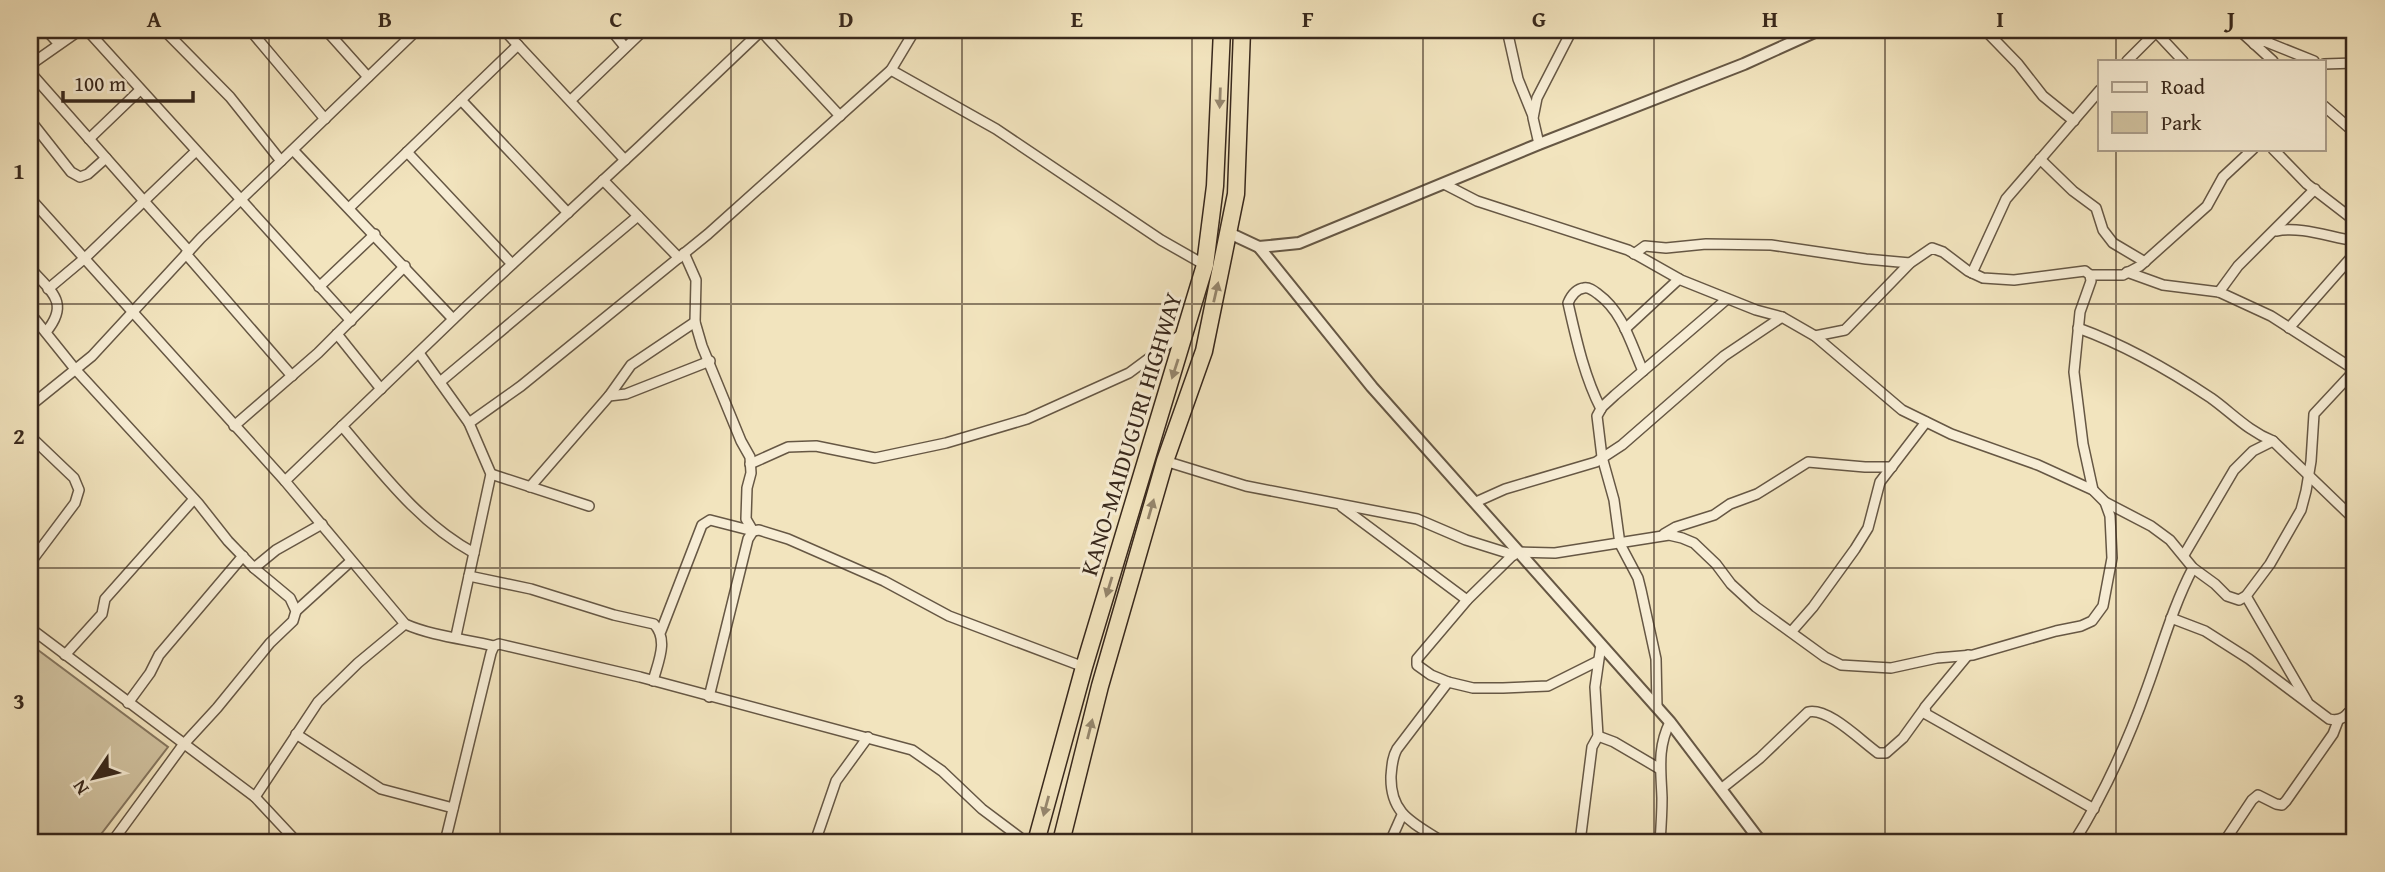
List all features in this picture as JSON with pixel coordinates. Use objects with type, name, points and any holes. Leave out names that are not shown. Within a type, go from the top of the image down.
[{"type":"highway","name":"KANO-MAIDUGURI HIGHWAY","points":[[1036,842],[1084,667],[1205,265],[1215,186],[1222,30]]},
{"type":"highway","name":"KANO-MAIDUGURI HIGHWAY","points":[[1061,842],[1101,686],[1165,461],[1204,351],[1236,194],[1242,30]]},
{"type":"street","points":[[47,30],[59,44]]},
{"type":"street","points":[[30,65],[80,30]]},
{"type":"street","points":[[87,30],[239,201],[351,321]]},
{"type":"street","points":[[164,30],[230,97],[281,161]]},
{"type":"street","points":[[250,30],[325,119]]},
{"type":"street","points":[[326,30],[368,77]]},
{"type":"street","points":[[30,406],[92,356],[187,252],[418,30]]},
{"type":"street","points":[[504,30],[625,160]]},
{"type":"street","points":[[611,30],[625,47]]},
{"type":"street","points":[[571,100],[644,30]]},
{"type":"street","points":[[1507,30],[1518,79],[1534,118],[1539,144]]},
{"type":"street","points":[[1534,118],[1537,97],[1572,30]]},
{"type":"street","points":[[1259,247],[1299,243],[1539,144],[1744,64],[1819,30]]},
{"type":"street","points":[[1985,30],[2018,64],[2043,96],[2074,121]]},
{"type":"street","points":[[2128,60],[2157,30],[2182,60]]},
{"type":"street","points":[[2239,30],[2272,60]]},
{"type":"street","points":[[2254,44],[2264,41],[2276,30]]},
{"type":"street","points":[[285,481],[453,319],[761,31],[840,116]]},
{"type":"street","points":[[468,423],[521,386],[681,256],[840,116],[891,70],[911,32]]},
{"type":"street","points":[[2264,41],[2312,60]]},
{"type":"street","points":[[349,208],[518,45]]},
{"type":"street","points":[[2326,64],[2355,63]]},
{"type":"street","points":[[891,70],[996,129],[1161,240],[1205,265]]},
{"type":"street","points":[[30,72],[144,201],[292,376]]},
{"type":"street","points":[[89,139],[140,90]]},
{"type":"street","points":[[1972,273],[2006,199],[2098,92]]},
{"type":"street","points":[[461,100],[568,213]]},
{"type":"street","points":[[2326,108],[2355,133]]},
{"type":"street","points":[[30,120],[71,172],[80,177],[88,174],[106,158]]},
{"type":"street","points":[[293,150],[453,319]]},
{"type":"street","points":[[1815,336],[1845,330],[1910,263],[1931,247],[1944,252],[1983,278],[2014,280],[2085,271],[2090,275],[2123,275],[2145,262],[2207,206],[2223,177],[2252,150]]},
{"type":"street","points":[[2274,150],[2315,189],[2355,221]]},
{"type":"street","points":[[48,289],[85,258],[195,152]]},
{"type":"street","points":[[407,152],[512,264]]},
{"type":"street","points":[[2040,159],[2073,191],[2096,208],[2108,239],[2145,262]]},
{"type":"street","points":[[603,180],[681,256],[696,280],[695,322],[702,346],[750,457],[746,519],[753,531]]},
{"type":"street","points":[[1444,184],[1489,205],[1634,254],[1679,279],[1756,310],[1782,317],[1815,336],[1902,410],[1951,434],[2038,465],[2093,490],[2105,502],[2151,526],[2170,540],[2193,568],[2227,596],[2239,600],[2246,596],[2270,564],[2301,510],[2309,473],[2314,414],[2355,370],[2272,316],[2219,292],[2163,285],[2127,272]]},
{"type":"street","points":[[2219,292],[2238,266],[2276,231],[2315,189]]},
{"type":"street","points":[[30,198],[285,481],[405,624],[421,631],[456,636],[494,646],[499,643],[653,681],[912,750],[942,771],[982,809],[1026,842]]},
{"type":"street","points":[[440,382],[638,216]]},
{"type":"street","points":[[2276,231],[2297,229],[2355,241]]},
{"type":"street","points":[[1227,232],[1259,247],[1372,387],[1476,502],[1515,553],[1670,722],[1761,842]]},
{"type":"street","points":[[319,287],[375,234]]},
{"type":"street","points":[[1634,254],[1645,246],[1666,248],[1706,244],[1770,245],[1910,263]]},
{"type":"street","points":[[2289,328],[2355,253]]},
{"type":"street","points":[[234,426],[351,321],[405,266]]},
{"type":"street","points":[[30,268],[57,299],[59,312],[46,331]]},
{"type":"street","points":[[2090,275],[2091,281],[2080,312],[2074,372],[2093,490]]},
{"type":"street","points":[[1626,329],[1679,279]]},
{"type":"street","points":[[1601,409],[1593,391],[1568,303],[1581,288],[1590,289],[1615,310],[1643,371]]},
{"type":"street","points":[[1657,707],[1656,659],[1641,590],[1620,544],[1614,500],[1602,457],[1597,416],[1601,409],[1643,371],[1727,299]]},
{"type":"street","points":[[30,313],[75,369],[254,568],[289,598],[296,611]]},
{"type":"street","points":[[1476,502],[1505,489],[1569,471],[1622,445],[1724,356],[1782,317]]},
{"type":"street","points":[[530,487],[609,396],[631,365],[695,322]]},
{"type":"street","points":[[2078,327],[2149,360],[2215,401],[2255,434],[2273,440],[2355,520]]},
{"type":"street","points":[[750,464],[788,447],[816,446],[875,458],[946,443],[1027,419],[1129,373],[1187,330]]},
{"type":"street","points":[[337,334],[381,389]]},
{"type":"street","points":[[419,353],[468,423],[491,474],[456,636]]},
{"type":"street","points":[[609,396],[626,394],[710,361]]},
{"type":"street","points":[[1792,631],[1813,607],[1868,528],[1880,482],[1926,422]]},
{"type":"street","points":[[342,426],[407,503],[449,539],[474,553]]},
{"type":"street","points":[[30,436],[74,478],[79,490],[75,503],[30,562]]},
{"type":"street","points":[[2184,555],[2234,470],[2253,451],[2273,440]]},
{"type":"street","points":[[1165,461],[1246,486],[1417,519],[1466,540],[1515,553],[1555,552],[1674,536],[1693,543],[1756,607],[1825,657],[1841,665],[1891,668],[1937,658],[1968,655],[2092,621],[2103,606],[2112,558],[2110,516],[2105,502]]},
{"type":"street","points":[[1659,537],[1676,527],[1714,515],[1730,504],[1757,494],[1808,462],[1892,467]]},
{"type":"street","points":[[491,474],[589,506]]},
{"type":"street","points":[[65,655],[102,614],[105,598],[194,499]]},
{"type":"street","points":[[1338,504],[1467,600]]},
{"type":"street","points":[[653,681],[663,644],[661,631],[702,525],[710,520],[788,539],[884,581],[948,617],[1084,667]]},
{"type":"street","points":[[254,568],[276,550],[322,524]]},
{"type":"street","points":[[709,697],[748,539],[753,531]]},
{"type":"street","points":[[1515,553],[1467,600],[1417,659],[1417,665],[1448,682],[1473,688],[1548,686],[1598,661]]},
{"type":"street","points":[[128,703],[150,673],[159,655],[243,556]]},
{"type":"street","points":[[112,842],[183,745],[270,643],[293,621],[296,611],[351,561]]},
{"type":"street","points":[[2074,842],[2094,809],[2138,710],[2178,598],[2193,568]]},
{"type":"street","points":[[469,576],[531,589],[614,615],[654,624],[661,631]]},
{"type":"street","points":[[2246,596],[2309,705]]},
{"type":"street","points":[[2171,618],[2205,631],[2249,659],[2329,719],[2338,721]]},
{"type":"street","points":[[255,797],[326,694],[405,624]]},
{"type":"street","points":[[30,628],[255,797],[297,842]]},
{"type":"street","points":[[1580,842],[1592,747],[1598,736],[1595,687],[1601,645]]},
{"type":"street","points":[[445,842],[494,646]]},
{"type":"street","points":[[1721,789],[1760,758],[1808,712],[1817,710],[1829,715],[1878,753],[1886,753],[1903,738],[1968,655]]},
{"type":"street","points":[[1443,842],[1402,815],[1395,805],[1391,792],[1392,758],[1424,711],[1448,682]]},
{"type":"street","points":[[1924,709],[1926,714],[2094,809]]},
{"type":"street","points":[[2224,842],[2252,800],[2258,796],[2276,804],[2282,805],[2286,802],[2333,734],[2338,721],[2352,710],[2355,723]]},
{"type":"street","points":[[1660,842],[1662,737],[1670,722]]},
{"type":"street","points":[[296,734],[381,789],[453,808]]},
{"type":"street","points":[[1598,736],[1615,742],[1660,769]]},
{"type":"street","points":[[815,842],[836,781],[868,737]]},
{"type":"street","points":[[1390,842],[1402,815]]},
{"type":"green space","points":[[30,644],[168,747],[95,842],[30,842]]}]
